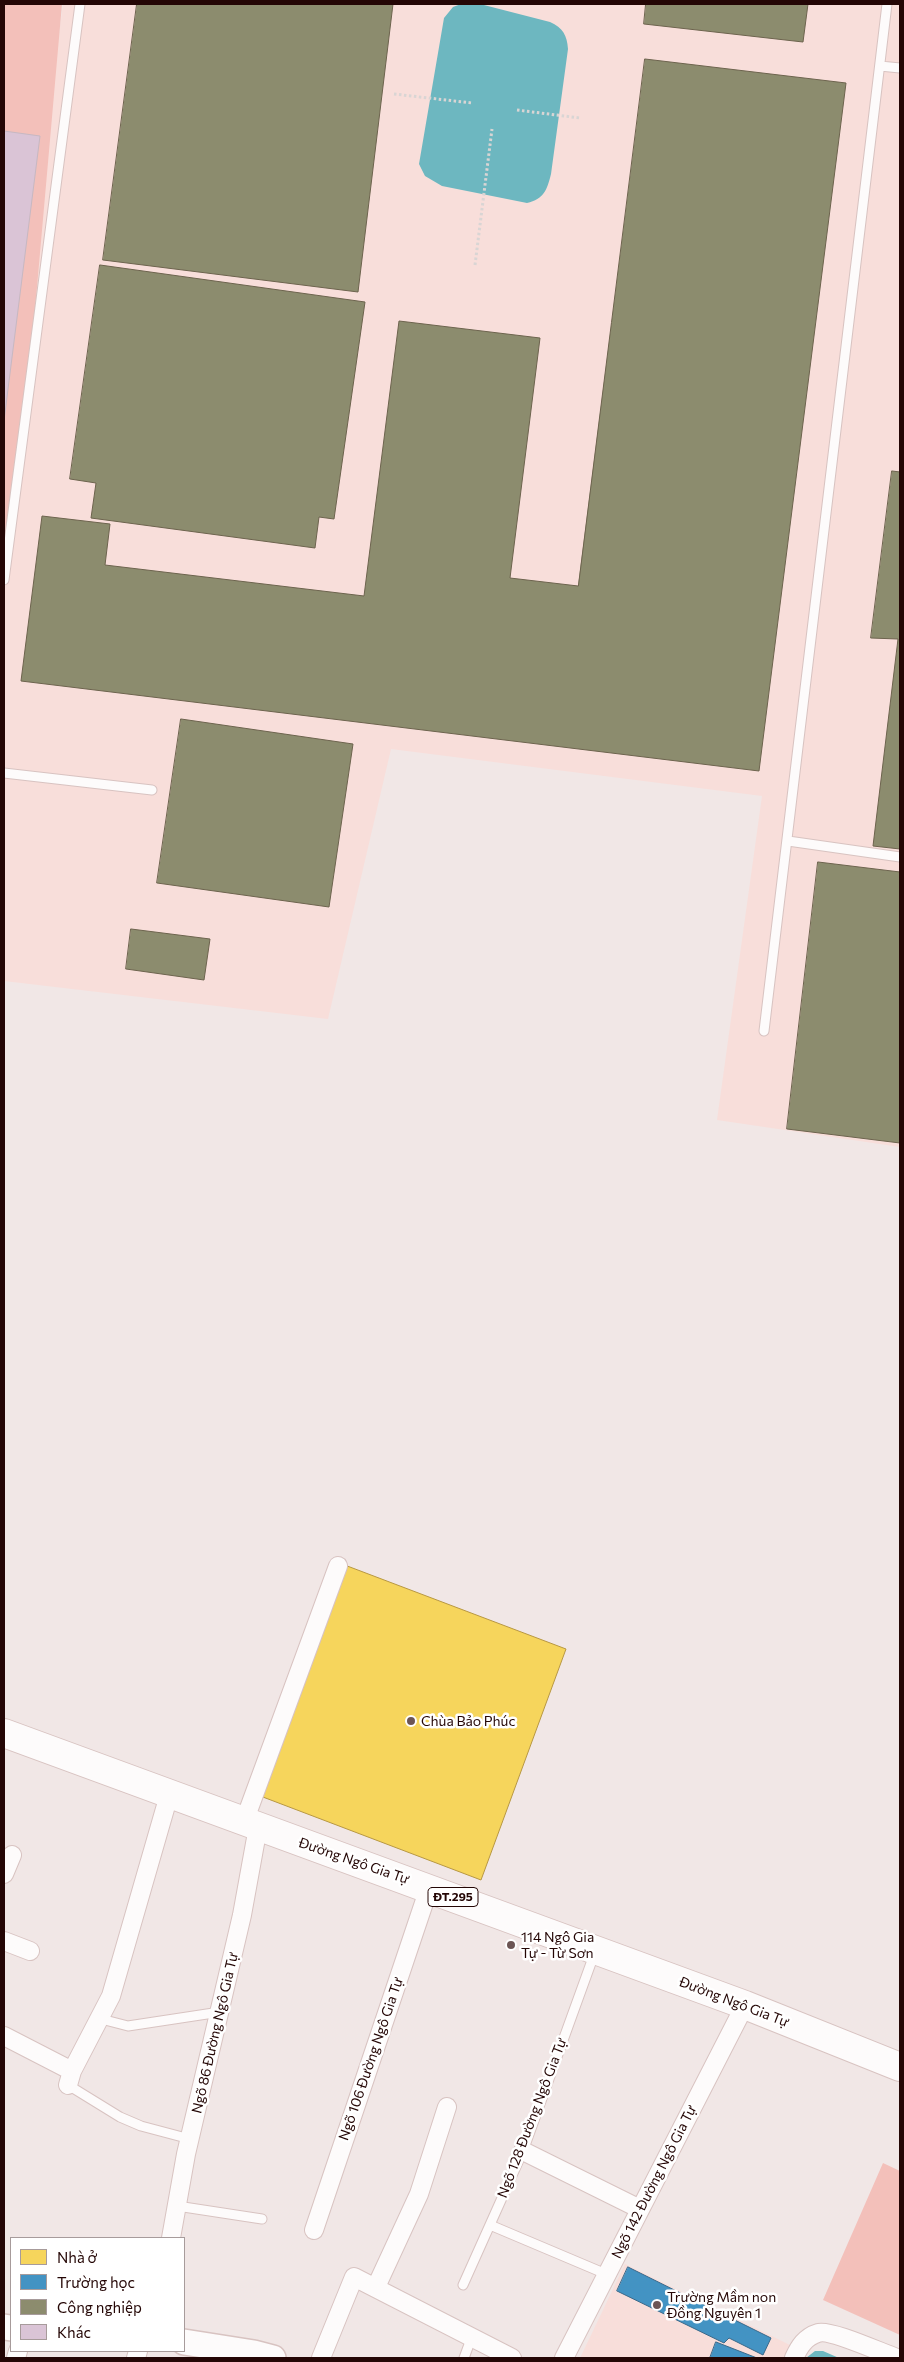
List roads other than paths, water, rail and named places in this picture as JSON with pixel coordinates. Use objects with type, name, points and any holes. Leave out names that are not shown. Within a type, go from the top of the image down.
[{"type":"main road","name":"Đường Ngô Gia Tự","points":[[4,1733],[251,1825],[596,1949],[745,2005],[900,2067]]},
{"type":"street","name":"Ngõ 86 Đường Ngô Gia Tự","points":[[171,2237],[190,2139],[242,1915],[251,1825],[338,1566]]},
{"type":"street","points":[[4,2036],[70,2078],[112,1996],[169,1795]]},
{"type":"street","points":[[4,1874],[12,1855]]},
{"type":"street","name":"Ngõ 106 Đường Ngô Gia Tự","points":[[314,2230],[429,1888]]},
{"type":"street","points":[[4,1941],[30,1951]]},
{"type":"street","name":"Ngõ 142 Đường Ngô Gia Tự","points":[[564,2358],[745,2005]]},
{"type":"street","points":[[376,2287],[419,2194],[447,2107]]},
{"type":"street","points":[[523,2151],[640,2209]]},
{"type":"street","points":[[321,2358],[354,2277],[512,2358]]},
{"type":"street","points":[[794,2358],[803,2343],[819,2332],[838,2336],[897,2358]]},
{"type":"street","points":[[185,2342],[254,2353],[273,2358]]},
{"type":"lane","points":[[4,580],[80,4]]},
{"type":"lane","points":[[764,1030],[887,4]]},
{"type":"lane","points":[[880,66],[900,68]]},
{"type":"lane","points":[[4,773],[152,790]]},
{"type":"lane","points":[[788,841],[900,857]]},
{"type":"lane","name":"Ngõ 128 Đường Ngô Gia Tự","points":[[463,2285],[523,2151],[596,1949]]},
{"type":"lane","points":[[101,2019],[128,2026],[220,2012]]},
{"type":"lane","points":[[70,2078],[120,2117],[141,2126],[190,2139]]},
{"type":"lane","points":[[177,2206],[262,2219]]},
{"type":"lane","points":[[490,2225],[606,2274]]},
{"type":"lane","points":[[464,2358],[472,2339]]},
{"type":"water","points":[[461,4],[480,4],[550,22],[561,29],[567,40],[568,49],[551,174],[544,193],[533,201],[527,203],[442,186],[425,176],[419,164],[444,18],[453,7]]},
{"type":"water","points":[[815,2351],[823,2351],[839,2358],[806,2358]]},
{"type":"place","name":"Chùa Bảo Phúc","points":[[411,1721]]},
{"type":"place","name":"114 Ngô Gia Tự - Từ Sơn","points":[[511,1945]]},
{"type":"place","name":"Trường Mầm non Đồng Nguyên 1","points":[[657,2305]]}]
